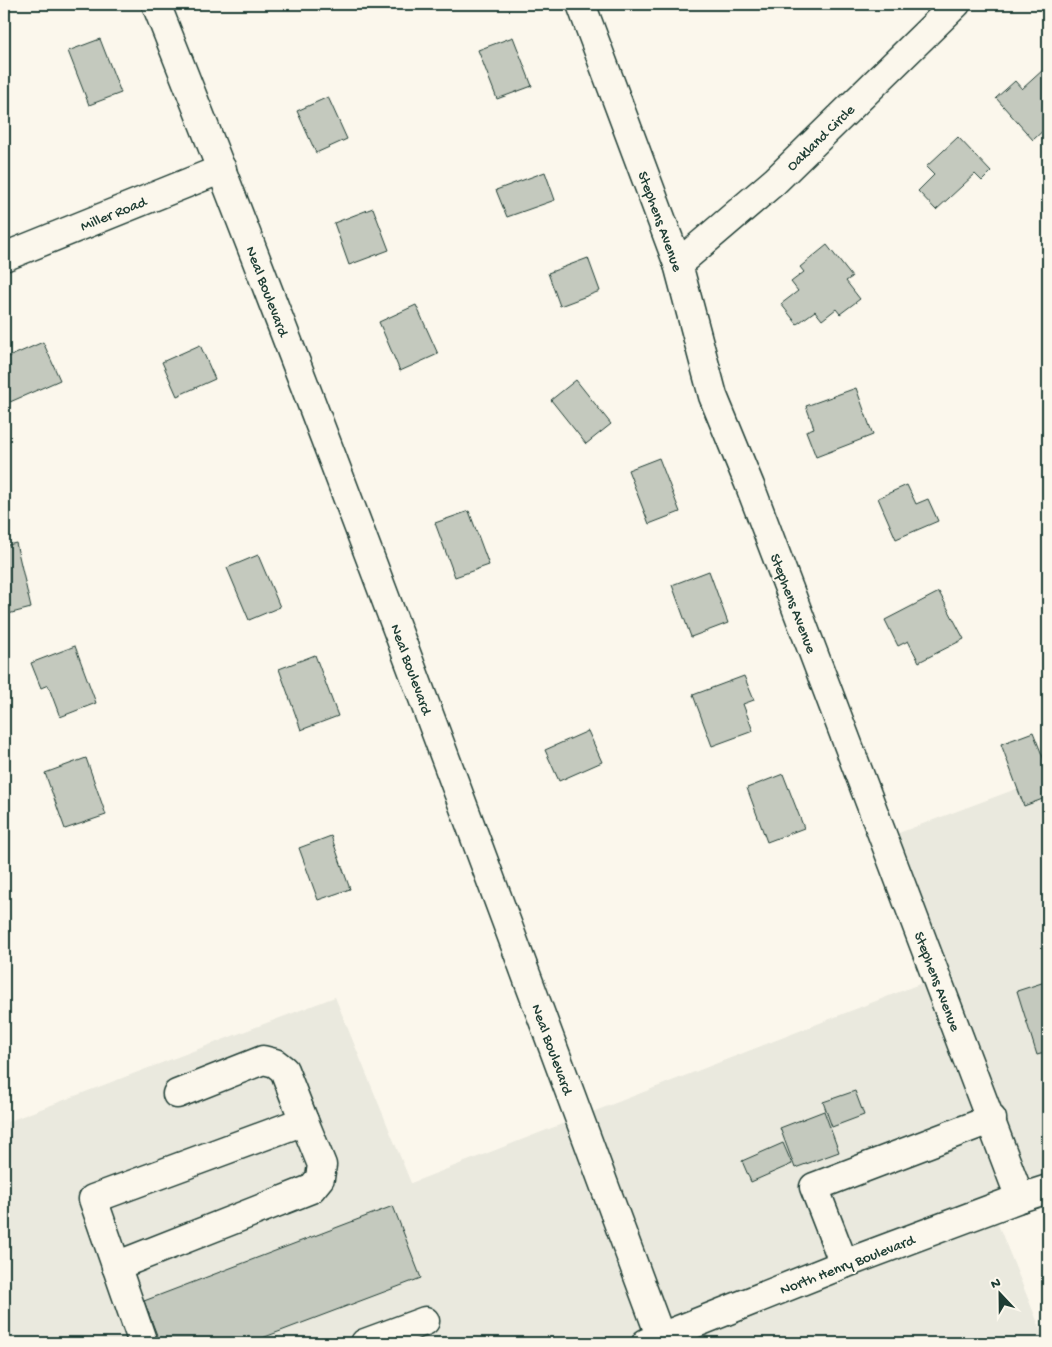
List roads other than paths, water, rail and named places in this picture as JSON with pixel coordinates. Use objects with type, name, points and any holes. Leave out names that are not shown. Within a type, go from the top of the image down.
[{"type":"main road","name":"Neal Boulevard","points":[[156,4],[222,169],[368,552],[653,1340]]},
{"type":"main road","name":"Stephens Avenue","points":[[581,4],[678,264],[713,396],[750,486],[1020,1198]]},
{"type":"main road","name":"Oakland Circle","points":[[678,264],[775,181],[956,4]]},
{"type":"main road","name":"Miller Road","points":[[4,257],[222,169]]},
{"type":"main road","points":[[116,1266],[311,1189],[320,1178],[322,1165],[284,1070],[274,1063],[263,1060],[177,1094]]},
{"type":"main road","points":[[844,1264],[814,1187],[992,1120]]},
{"type":"main road","points":[[143,1343],[93,1199],[304,1121]]},
{"type":"main road","name":"North Henry Boulevard","points":[[653,1340],[844,1264],[1048,1189]]},
{"type":"main road","points":[[365,1343],[425,1321]]}]
